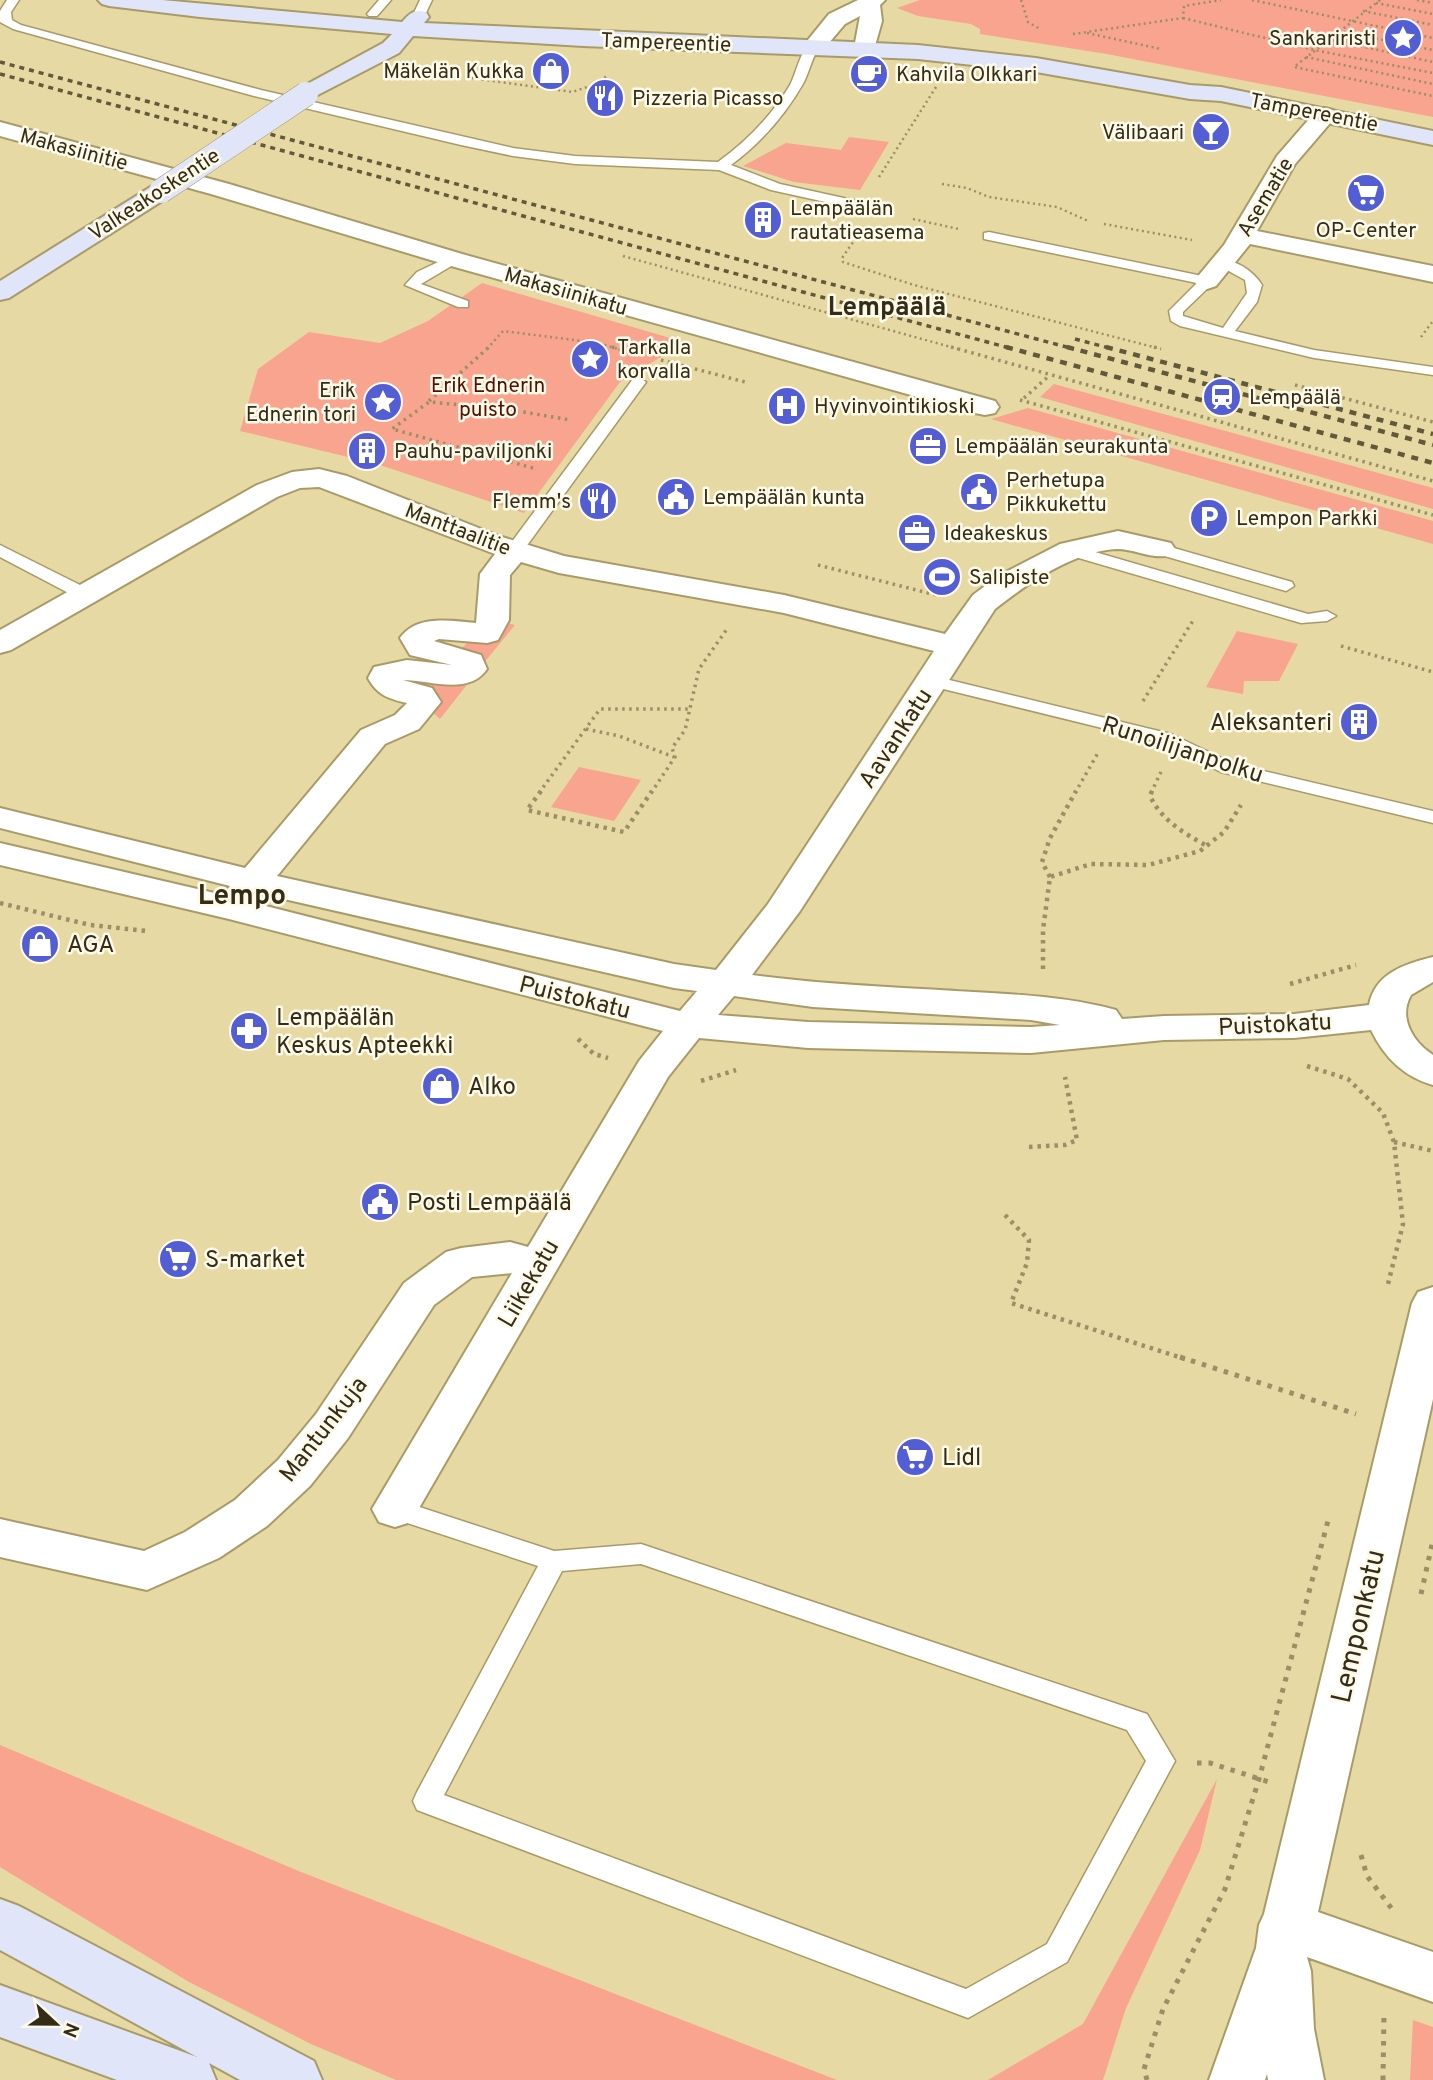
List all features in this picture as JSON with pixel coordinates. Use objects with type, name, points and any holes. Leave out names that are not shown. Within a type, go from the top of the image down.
[{"type":"main road","name":"Tampereentie","points":[[109,0],[418,15],[583,39],[867,42],[1036,65],[1190,92],[1221,94],[1433,136]]},
{"type":"main road","name":"Tampereentie","points":[[202,0],[374,13]]},
{"type":"main road","name":"Valkeakoskentie","points":[[306,94],[374,13]]},
{"type":"main road","name":"Valkeakoskentie","points":[[0,292],[155,180],[391,48],[418,15]]},
{"type":"main road","points":[[0,1923],[293,2080]]},
{"type":"main road","points":[[0,2011],[188,2080]]},
{"type":"street","points":[[818,41],[841,16],[869,1],[871,21],[867,42]]},
{"type":"street","name":"Asematie","points":[[1232,248],[1285,161],[1325,115]]},
{"type":"street","name":"Makasiinitie","points":[[0,129],[155,180]]},
{"type":"street","name":"Makasiinikatu","points":[[155,180],[453,259],[985,407]]},
{"type":"street","points":[[1232,248],[1316,226]]},
{"type":"street","points":[[1232,248],[1433,274]]},
{"type":"street","name":"Manttaalitie","points":[[0,643],[267,491],[305,478],[329,479],[514,551],[576,568],[750,597],[838,616],[953,646]]},
{"type":"street","name":"Aavankatu","points":[[687,1025],[756,947],[782,911],[984,602],[1018,578],[1071,550],[1118,540],[1160,549]]},
{"type":"street","points":[[242,894],[373,737],[407,722],[425,702],[420,695],[397,690],[387,684],[383,678],[385,674],[410,668],[456,675],[471,669],[471,664],[466,659],[421,648],[416,638],[434,629],[487,633],[493,620],[495,574],[514,551]]},
{"type":"street","name":"Puistokatu","points":[[0,818],[242,894],[687,1025],[808,1035],[1031,1040],[1164,1028],[1294,1026],[1385,1016]]},
{"type":"street","name":"Puistokatu","points":[[0,854],[442,925],[674,975],[724,983],[813,995],[1031,1008],[1164,1028]]},
{"type":"street","points":[[1433,969],[1405,980],[1390,996],[1385,1016],[1390,1034],[1404,1052],[1433,1072]]},
{"type":"street","name":"Liikekatu","points":[[395,1509],[653,1070],[687,1025]]},
{"type":"street","name":"Mantunkuja","points":[[0,1538],[147,1571],[202,1545],[251,1513],[294,1473],[332,1426],[419,1294],[461,1263],[510,1256],[538,1265]]},
{"type":"street","name":"Lemponkatu","points":[[1237,2080],[1284,1937],[1433,1303]]},
{"type":"street","points":[[1284,1937],[1410,1969]]},
{"type":"street","name":"Lemponkatu","points":[[1284,1937],[1286,2029],[1296,2080]]},
{"type":"lane","points":[[13,0],[5,12],[6,22],[17,27],[258,93],[513,152],[575,160],[721,166],[776,187],[880,209]]},
{"type":"lane","points":[[721,166],[737,155],[779,109],[799,79],[807,55],[818,41]]},
{"type":"lane","points":[[989,236],[1232,248]]},
{"type":"lane","points":[[1232,248],[1175,311],[1176,318],[1185,323],[1314,354],[1433,371]]},
{"type":"lane","points":[[1226,333],[1256,295],[1253,279],[1244,271],[1232,248]]},
{"type":"lane","points":[[453,259],[422,275],[412,285],[463,304]]},
{"type":"lane","points":[[514,551],[638,382]]},
{"type":"lane","points":[[1160,549],[1286,586]]},
{"type":"lane","points":[[0,550],[84,594]]},
{"type":"lane","points":[[1071,550],[1307,619],[1327,616]]},
{"type":"lane","name":"Runoilijanpolku","points":[[933,681],[1165,738],[1187,747],[1215,764],[1433,817]]},
{"type":"lane","points":[[395,1509],[554,1562],[640,1554],[1137,1722],[1161,1761],[1057,1953],[968,2004],[427,1801],[554,1562]]},
{"type":"path","points":[[1021,0],[1028,22],[1048,32]]},
{"type":"path","points":[[1179,0],[1184,6],[1183,18]]},
{"type":"path","points":[[1184,6],[1222,0]]},
{"type":"path","points":[[1252,0],[1433,38]]},
{"type":"path","points":[[1417,0],[1433,3]]},
{"type":"path","points":[[1433,14],[1378,1],[1294,67],[1433,96]]},
{"type":"path","points":[[1363,11],[1433,25]]},
{"type":"path","points":[[1067,34],[1183,18],[1314,50],[1433,73]]},
{"type":"path","points":[[1338,31],[1433,50]]},
{"type":"path","points":[[1328,39],[1433,62]]},
{"type":"path","points":[[1306,57],[1433,84]]},
{"type":"path","points":[[471,78],[572,92],[614,74]]},
{"type":"path","points":[[879,177],[937,86]]},
{"type":"path","points":[[942,184],[967,188],[989,197],[1057,208],[1090,222]]},
{"type":"path","points":[[989,236],[880,209],[870,226],[850,243],[842,258],[843,262],[914,285],[1169,352]]},
{"type":"path","points":[[1101,224],[1232,248]]},
{"type":"path","points":[[623,256],[1433,481]]},
{"type":"path","points":[[503,331],[484,353],[429,402],[392,429],[542,471]]},
{"type":"path","points":[[1050,375],[1024,399],[1433,515]]},
{"type":"path","points":[[1289,383],[1433,422]]},
{"type":"path","points":[[429,402],[505,409],[578,421]]},
{"type":"path","points":[[818,565],[947,598]]},
{"type":"path","points":[[675,757],[672,748],[685,730],[699,669],[750,597]]},
{"type":"path","points":[[1043,976],[1043,930],[1050,877],[1042,862],[1050,838],[1120,727],[1195,618]]},
{"type":"path","points":[[675,757],[624,832],[527,810],[600,709],[689,709]]},
{"type":"path","points":[[586,729],[619,736],[675,757]]},
{"type":"path","points":[[1187,747],[1170,759],[1158,776],[1150,796],[1155,809],[1179,829],[1207,846]]},
{"type":"path","points":[[1050,877],[1091,864],[1148,865],[1200,851],[1224,832],[1239,809],[1254,774]]},
{"type":"path","points":[[1029,1147],[1065,1145],[1077,1139],[1063,1068]]},
{"type":"path","points":[[1386,1292],[1403,1224],[1394,1142],[1433,1151]]},
{"type":"path","points":[[1005,1215],[1029,1240],[1027,1263],[1011,1303],[1357,1410],[1352,1427]]},
{"type":"path","points":[[1146,2080],[1144,2069],[1163,2010],[1225,1889],[1259,1779],[1331,1508]]},
{"type":"path","points":[[1418,1605],[1430,1566],[1433,1540]]},
{"type":"path","points":[[1161,1761],[1210,1763],[1259,1779]]},
{"type":"path","points":[[1363,1844],[1360,1858],[1371,1882],[1392,1906],[1410,1969],[1383,2080]]},
{"type":"green space","points":[[920,0],[1433,0],[1433,117],[1107,54],[980,34],[980,29],[971,24],[918,16],[897,8]]},
{"type":"green space","points":[[849,137],[889,142],[860,190],[794,182],[743,166],[786,143],[841,150]]},
{"type":"green space","name":"Erik Ednerin puisto","points":[[482,283],[677,340],[669,352],[620,382],[524,513],[377,464],[240,431],[258,369],[309,332],[380,343],[428,321]]},
{"type":"green space","points":[[1054,384],[1433,488],[1433,509],[1040,397]]},
{"type":"green space","points":[[1028,408],[1433,521],[1433,544],[991,419]]},
{"type":"green space","points":[[507,623],[515,625],[483,664],[460,650],[470,640],[499,634]]},
{"type":"green space","points":[[1237,631],[1298,644],[1279,681],[1244,681],[1243,694],[1206,687]]},
{"type":"green space","points":[[473,677],[440,719],[433,713],[441,700],[434,691],[428,690],[438,678]]},
{"type":"green space","points":[[579,767],[641,780],[614,821],[551,807]]},
{"type":"green space","points":[[0,1745],[301,1872],[837,2080],[396,2080],[311,2044],[189,1982],[0,1867]]},
{"type":"green space","points":[[1217,1779],[1200,1850],[1126,2008],[1103,2080],[988,2080],[1083,2024]]},
{"type":"green space","points":[[1413,2020],[1433,2027],[1433,2080],[1410,2080]]},
{"type":"railway","points":[[0,62],[1074,349]]},
{"type":"railway","points":[[0,74],[1013,349]]},
{"type":"railway","points":[[1075,339],[1113,349]]},
{"type":"railway","points":[[1006,347],[1433,463]]},
{"type":"railway","points":[[1067,347],[1433,445]]},
{"type":"railway","points":[[1106,347],[1433,434]]},
{"type":"place","name":"Sankariristi","points":[[1403,38]]},
{"type":"place","name":"Mäkelän Kukka","points":[[551,71]]},
{"type":"place","name":"Kahvila Olkkari","points":[[869,74]]},
{"type":"place","name":"Pizzeria Picasso","points":[[605,98]]},
{"type":"place","name":"Välibaari","points":[[1211,132]]},
{"type":"place","name":"OP-Center","points":[[1366,193]]},
{"type":"place","name":"Lempäälän rautatieasema","points":[[763,220]]},
{"type":"place","name":"Tarkalla korvalla","points":[[590,359]]},
{"type":"place","name":"Lempäälä","points":[[1222,397]]},
{"type":"place","name":"Erik Ednerin tori","points":[[383,402]]},
{"type":"place","name":"Hyvinvointikioski","points":[[787,406]]},
{"type":"place","name":"Lempäälän seurakunta","points":[[928,446]]},
{"type":"place","name":"Pauhu-paviljonki","points":[[367,451]]},
{"type":"place","name":"Perhetupa Pikkukettu","points":[[979,492]]},
{"type":"place","name":"Lempäälän kunta","points":[[676,497]]},
{"type":"place","name":"Flemm's","points":[[598,501]]},
{"type":"place","name":"Lempon Parkki","points":[[1209,518]]},
{"type":"place","name":"Ideakeskus","points":[[917,533]]},
{"type":"place","name":"Salipiste","points":[[942,577]]},
{"type":"place","name":"Aleksanteri","points":[[1359,722]]},
{"type":"place","name":"AGA","points":[[40,944]]},
{"type":"place","name":"Lempäälän Keskus Apteekki","points":[[249,1031]]},
{"type":"place","name":"Alko","points":[[441,1086]]},
{"type":"place","name":"Posti Lempäälä","points":[[380,1202]]},
{"type":"place","name":"S-market","points":[[178,1259]]},
{"type":"place","name":"Lidl","points":[[915,1457]]},
{"type":"district","name":"Lempäälä","points":[[887,306]]},
{"type":"district","name":"Lempo","points":[[242,894]]}]
